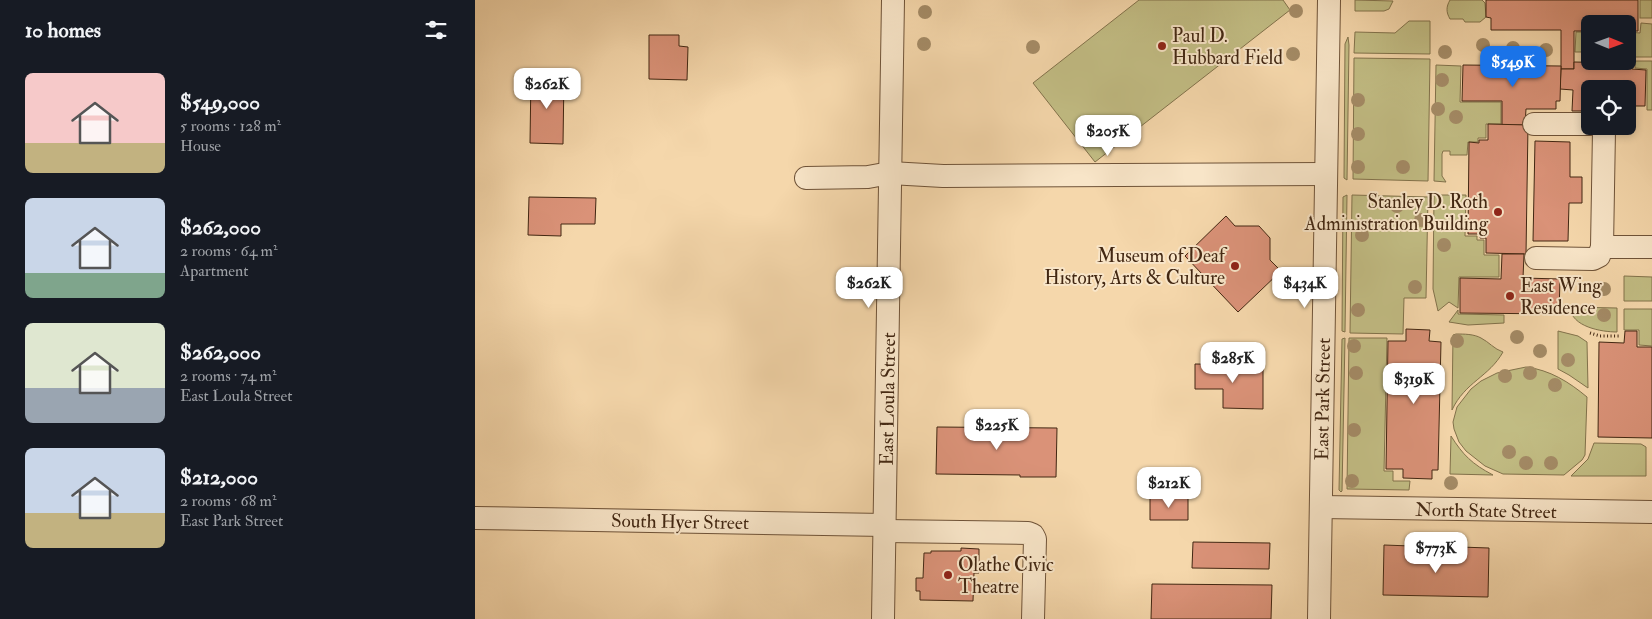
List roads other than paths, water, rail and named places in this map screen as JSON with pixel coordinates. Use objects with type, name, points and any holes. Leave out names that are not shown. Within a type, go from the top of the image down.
[{"type":"street","name":"East Loula Street","points":[[883,619],[893,0]]},
{"type":"street","name":"East Park Street","points":[[1319,619],[1329,0]]},
{"type":"street","points":[[1534,124],[1581,124]]},
{"type":"street","points":[[1535,258],[1593,259],[1599,256],[1602,247],[1604,135]]},
{"type":"street","points":[[806,178],[868,177],[890,173],[943,176],[1326,174]]},
{"type":"street","points":[[1602,247],[1652,247]]},
{"type":"street","name":"North State Street","points":[[1321,507],[1652,512]]},
{"type":"street","name":"South Hyer Street","points":[[475,518],[1028,533],[1033,535],[1035,539],[1033,619]]},
{"type":"place","name":"Paul D. Hubbard Field","points":[[1162,46]]},
{"type":"place","name":"Stanley D. Roth Administration Building","points":[[1498,212]]},
{"type":"place","name":"Museum of Deaf History, Arts & Culture","points":[[1235,266]]},
{"type":"place","name":"East Wing Residence","points":[[1510,296]]},
{"type":"place","name":"Olathe Civic Theatre","points":[[948,575]]}]
